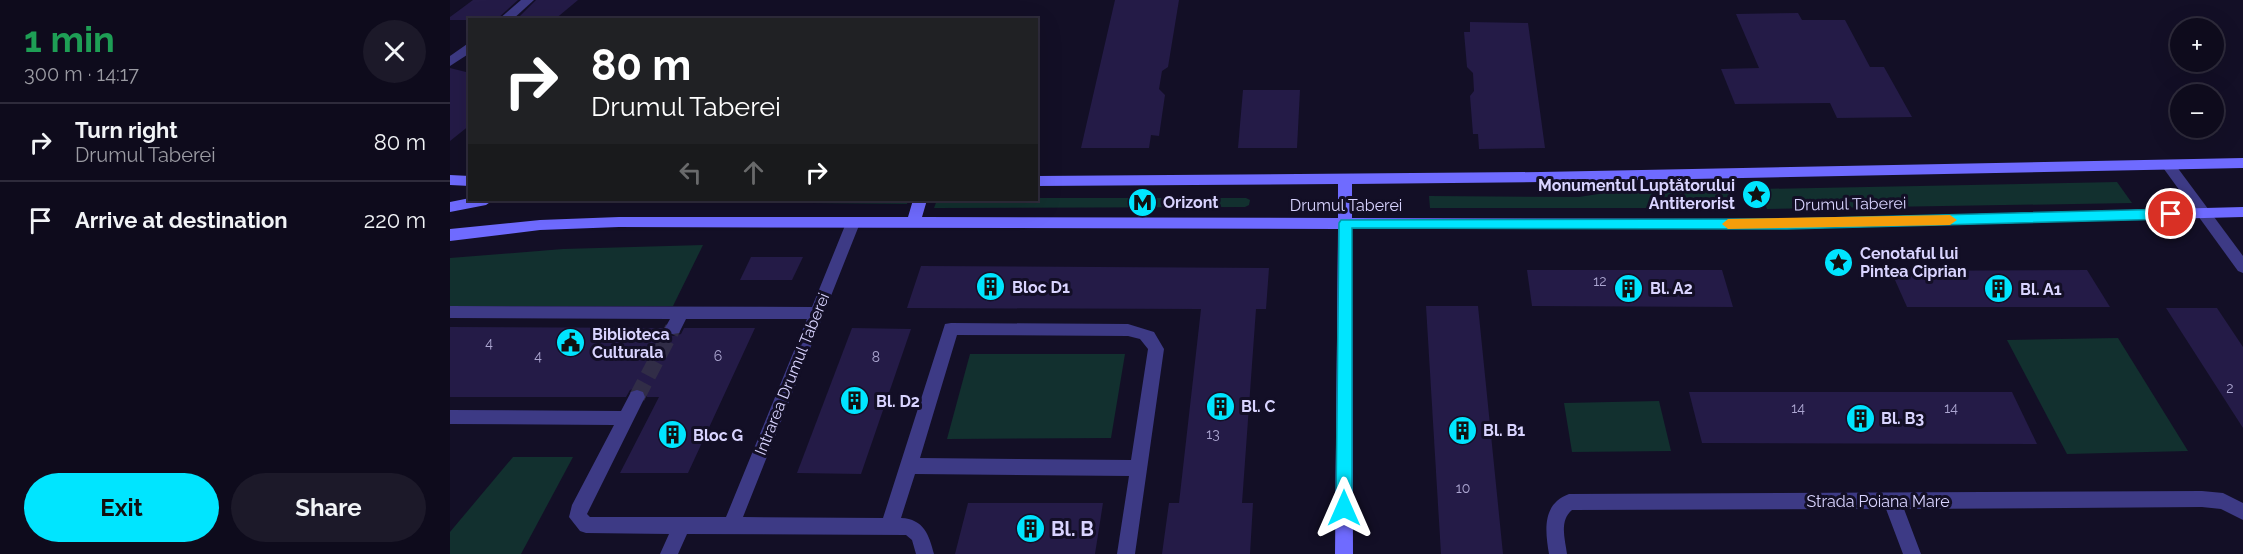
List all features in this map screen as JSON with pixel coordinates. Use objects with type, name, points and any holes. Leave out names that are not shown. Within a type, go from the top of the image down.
[{"type":"main road","name":"Drumul Taberei","points":[[1038,181],[1345,179],[2243,163]]},
{"type":"main road","points":[[1344,554],[1345,179]]},
{"type":"main road","points":[[450,180],[468,181]]},
{"type":"main road","points":[[450,207],[481,201]]},
{"type":"main road","points":[[913,223],[920,201]]},
{"type":"main road","name":"Drumul Taberei","points":[[450,236],[491,229],[577,223],[1787,224],[2243,212]]},
{"type":"street","points":[[506,18],[528,0]]},
{"type":"street","points":[[450,62],[468,48]]},
{"type":"street","points":[[2169,166],[2243,267]]},
{"type":"street","name":"Intrarea Drumul Taberei","points":[[731,526],[853,223]]},
{"type":"street","points":[[450,312],[817,314]]},
{"type":"street","points":[[673,328],[681,313]]},
{"type":"street","points":[[890,526],[951,329],[1106,329],[1139,332],[1149,336],[1156,349],[1126,554]]},
{"type":"street","points":[[637,397],[578,511],[578,517],[586,525],[909,527],[920,536],[925,554]]},
{"type":"street","points":[[450,417],[627,418]]},
{"type":"street","points":[[908,466],[1139,468]]},
{"type":"street","name":"Strada Poiana Mare","points":[[1558,554],[1553,523],[1560,507],[1569,502],[2213,500],[2223,501],[2243,512]]},
{"type":"street","points":[[1892,501],[1912,554]]},
{"type":"street","points":[[669,554],[682,526]]},
{"type":"green space","points":[[2117,182],[2132,203],[1767,209],[1760,189]]},
{"type":"green space","points":[[1624,190],[1728,190],[1733,208],[1430,208],[1429,196],[1579,197]]},
{"type":"green space","points":[[1038,198],[1246,198],[1250,200],[1249,205],[1245,207],[934,208],[937,201],[1038,201]]},
{"type":"green space","points":[[813,201],[908,201],[907,204],[812,203]]},
{"type":"green space","points":[[703,245],[673,306],[450,306],[450,258],[563,249]]},
{"type":"green space","points":[[2118,338],[2188,451],[2067,454],[2007,340]]},
{"type":"green space","points":[[970,354],[1125,354],[1111,438],[947,439]]},
{"type":"green space","points":[[1659,401],[1671,451],[1572,452],[1564,403]]},
{"type":"green space","points":[[513,457],[573,457],[521,554],[450,554],[450,532]]},
{"type":"building","points":[[473,0],[518,0],[498,18],[450,20],[450,17]]},
{"type":"building","points":[[536,0],[578,0],[556,18],[518,18]]},
{"type":"building","points":[[1115,0],[1179,0],[1168,67],[1162,71],[1159,89],[1165,95],[1159,136],[1151,135],[1149,148],[1081,148]]},
{"type":"building","points":[[1798,13],[1802,20],[1845,20],[1870,67],[1884,67],[1912,117],[1837,118],[1830,103],[1735,104],[1721,69],[1759,68],[1736,14]]},
{"type":"building","points":[[1470,22],[1528,23],[1545,148],[1479,149],[1478,134],[1473,134],[1470,96],[1474,91],[1473,73],[1467,67],[1464,32],[1470,32]]},
{"type":"building","points":[[450,68],[468,72],[468,127],[450,141]]},
{"type":"building","points":[[1243,90],[1300,90],[1297,148],[1238,148]]},
{"type":"building","points":[[751,257],[803,257],[792,280],[740,280]]},
{"type":"building","name":"Bl. C","points":[[921,266],[1269,268],[1266,309],[1256,309],[1242,503],[1253,503],[1250,554],[1162,554],[1169,503],[1179,503],[1201,309],[907,308]]},
{"type":"building","name":"Bl. A2","points":[[1527,270],[1722,270],[1733,307],[1532,306]]},
{"type":"building","name":"Bl. A1","points":[[2087,270],[2110,307],[1907,307],[1891,271]]},
{"type":"building","name":"Bl. B1","points":[[1426,306],[1478,306],[1503,554],[1441,554]]},
{"type":"building","points":[[2166,308],[2217,308],[2243,347],[2243,428]]},
{"type":"building","points":[[450,327],[663,328],[665,334],[673,336],[681,334],[684,328],[755,328],[688,473],[620,473],[659,397],[647,397],[645,391],[638,388],[630,390],[626,397],[450,397]]},
{"type":"building","name":"Bl. D2","points":[[852,328],[911,329],[861,474],[797,473]]},
{"type":"building","name":"Bl. B3","points":[[1689,392],[2012,392],[2037,444],[1702,443]]},
{"type":"building","name":"Bl. B","points":[[968,503],[1103,503],[1095,554],[955,554]]},
{"type":"tunnel","points":[[637,397],[673,328]]},
{"type":"slow traffic","points":[[1728,224],[1950,220]]},
{"type":"place","name":"Monumentul Luptătorului Antiterorist","points":[[1756,194]]},
{"type":"place","name":"Orizont","points":[[1142,202]]},
{"type":"place","name":"Cenotaful lui Pintea Ciprian","points":[[1839,262]]},
{"type":"place","name":"Bloc D1","points":[[991,287]]},
{"type":"place","name":"Bl. A2","points":[[1629,288]]},
{"type":"place","name":"Bl. A1","points":[[1999,289]]},
{"type":"place","name":"Biblioteca Culturala","points":[[571,343]]},
{"type":"place","name":"Bl. D2","points":[[855,401]]},
{"type":"place","name":"Bl. C","points":[[1220,406]]},
{"type":"place","name":"Bl. B3","points":[[1860,418]]},
{"type":"place","name":"Bl. B1","points":[[1462,430]]},
{"type":"place","name":"Bloc G","points":[[672,435]]},
{"type":"place","name":"Bl. B","points":[[1030,529]]},
{"type":"route","points":[[1344,508],[1345,223],[1787,224],[2171,214]]}]
